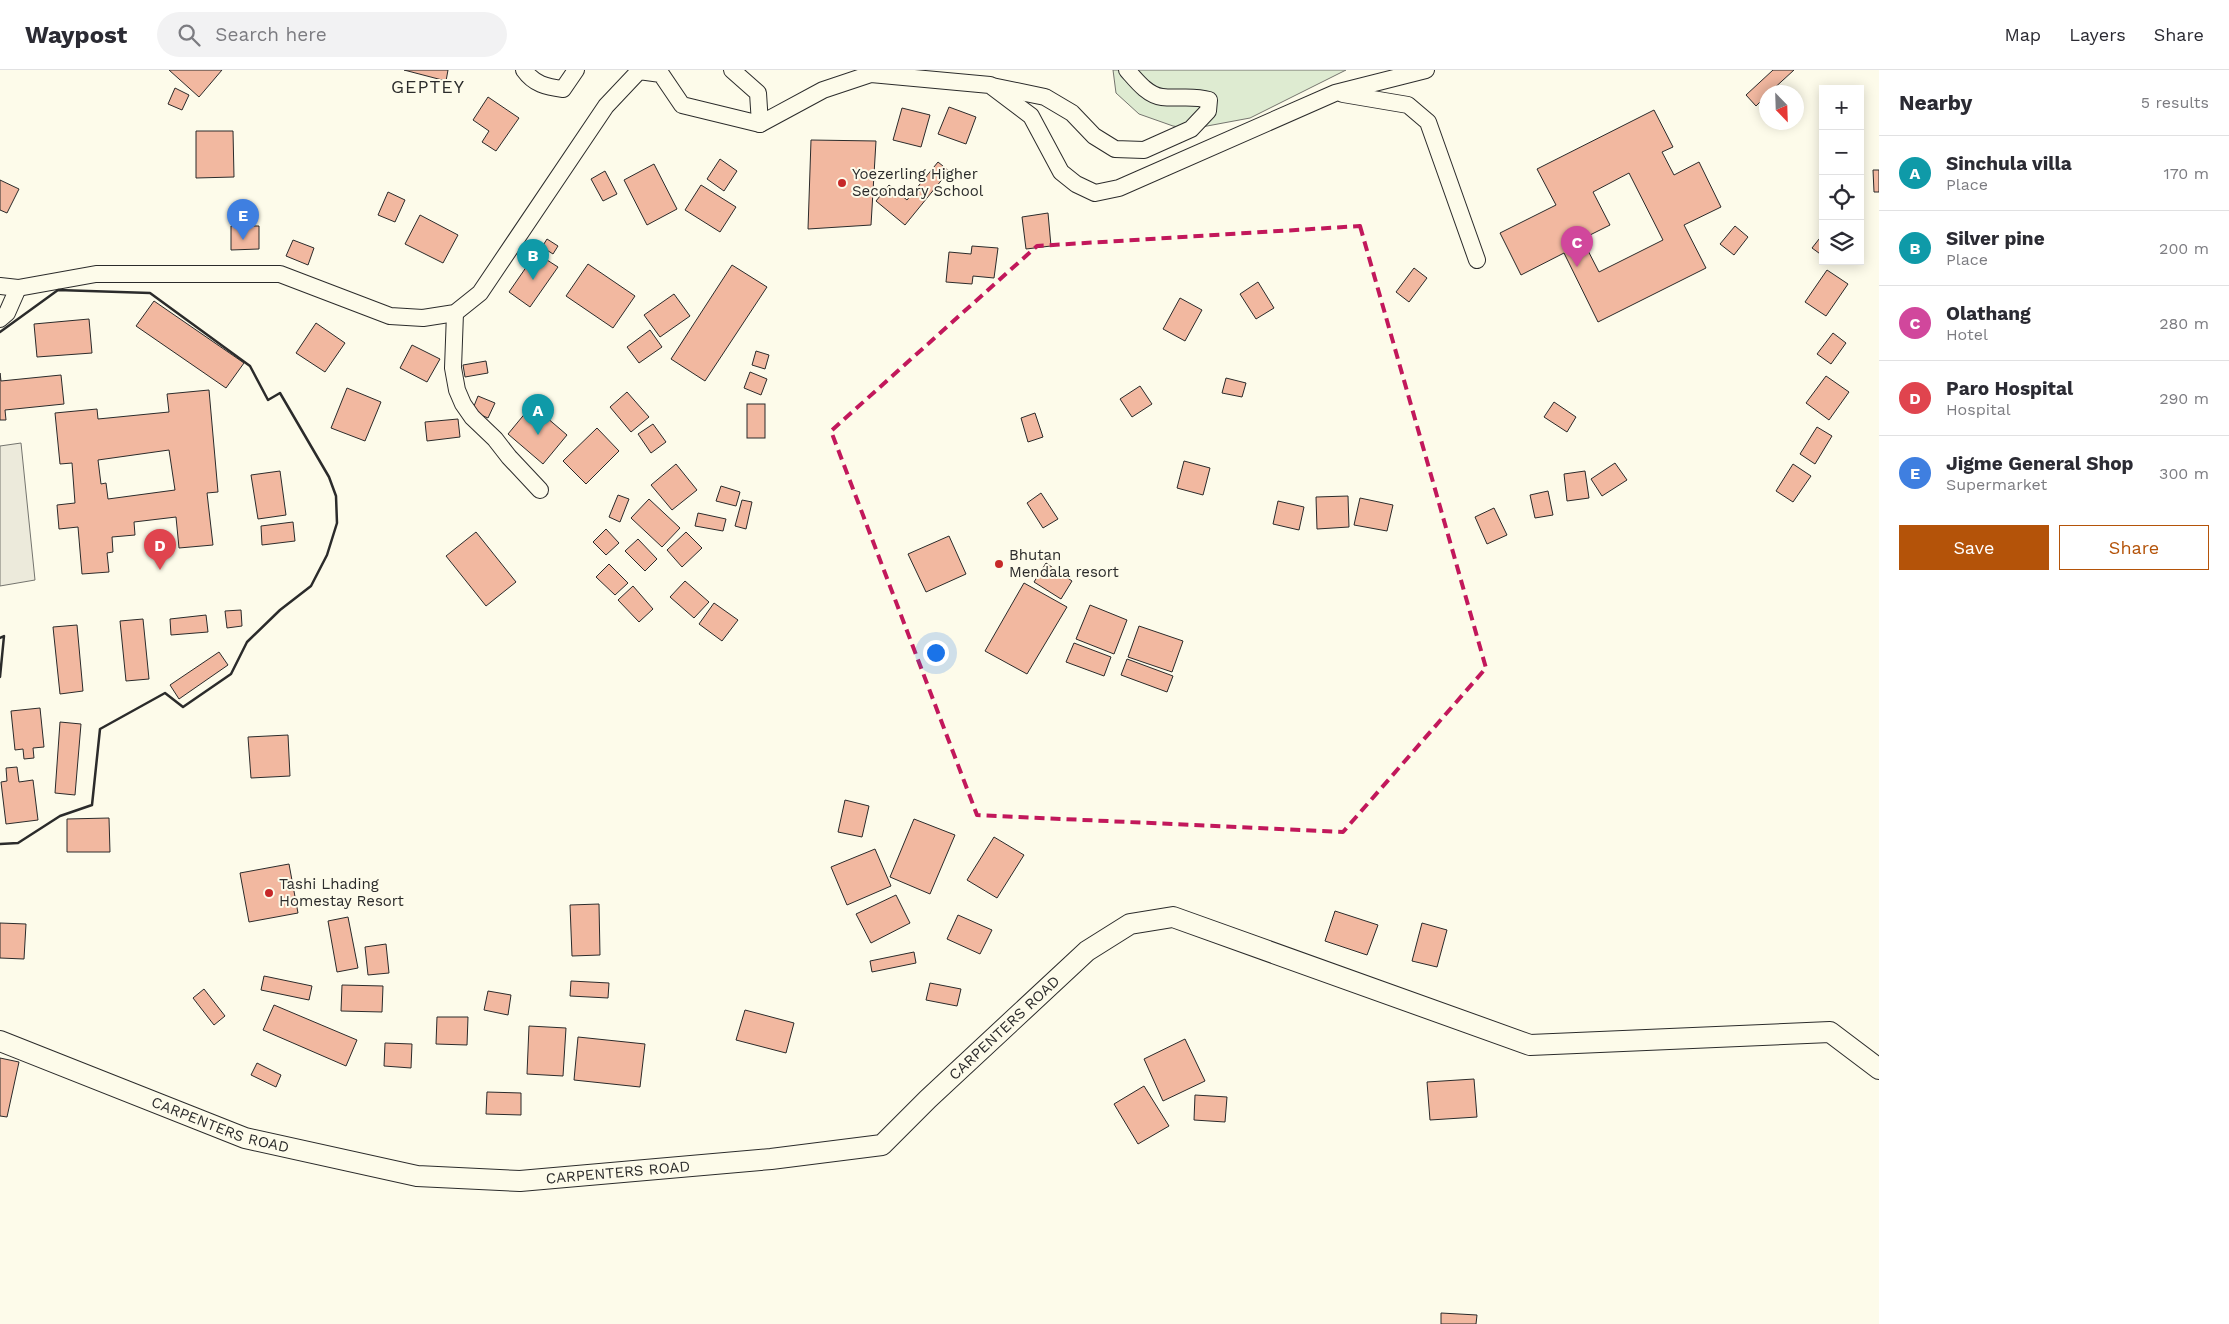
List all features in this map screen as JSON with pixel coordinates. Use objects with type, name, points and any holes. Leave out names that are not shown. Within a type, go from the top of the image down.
[{"type":"street","points":[[524,70],[530,78],[546,87],[563,89],[576,70]]},
{"type":"street","points":[[732,70],[758,92],[760,124]]},
{"type":"street","points":[[0,286],[18,288],[96,274],[280,274],[390,316],[423,318],[455,313],[480,294],[606,106],[640,71],[661,74],[682,105],[760,124],[823,90],[871,74],[1022,90],[1045,97],[1072,113],[1094,136],[1115,149],[1144,150],[1191,129],[1208,111],[1210,100],[1197,96],[1160,97],[1139,84],[1127,70]]},
{"type":"street","points":[[990,86],[1031,116],[1061,172],[1076,184],[1095,193],[1118,188],[1335,93],[1426,70]]},
{"type":"street","points":[[1335,93],[1408,105],[1428,122],[1477,260]]},
{"type":"street","points":[[0,319],[7,313],[18,288]]},
{"type":"street","points":[[455,313],[453,368],[457,390],[463,404],[472,418],[495,438],[509,457],[540,490]]},
{"type":"street","name":"CARPENTERS ROAD","points":[[0,1040],[244,1138],[416,1176],[520,1181],[770,1159],[882,1145],[928,1099],[1086,951],[1130,924],[1173,917],[1530,1044],[1830,1032],[1879,1069]]},
{"type":"highlighted area","points":[[1360,226],[1486,668],[1343,832],[977,815],[831,431],[1037,246]]},
{"type":"green space","points":[[1113,70],[1346,70],[1250,118],[1191,129],[1173,126],[1139,114],[1116,93]]},
{"type":"shaded area","points":[[21,443],[35,580],[0,586],[0,446]]},
{"type":"building","points":[[169,70],[222,70],[199,97]]},
{"type":"building","points":[[404,70],[448,70],[446,81]]},
{"type":"building","points":[[1773,70],[1794,70],[1778,85],[1759,85],[1759,103],[1756,106],[1746,95]]},
{"type":"building","points":[[175,88],[189,95],[182,110],[168,104]]},
{"type":"building","points":[[488,97],[519,118],[496,151],[482,142],[489,131],[473,120]]},
{"type":"building","points":[[949,107],[976,117],[966,144],[938,134]]},
{"type":"building","points":[[902,108],[930,115],[921,147],[893,140]]},
{"type":"building","points":[[1654,110],[1673,147],[1662,152],[1674,175],[1699,162],[1721,207],[1684,225],[1706,268],[1598,322],[1564,253],[1521,275],[1500,233],[1556,205],[1537,169]],"holes":[[[1629,173],[1663,240],[1599,272],[1582,239],[1610,225],[1593,192]]]},
{"type":"building","points":[[196,131],[233,131],[234,177],[196,178]]},
{"type":"building","name":"Yoezerling Higher Secondary School","points":[[811,140],[876,141],[871,225],[808,229]]},
{"type":"building","points":[[720,159],[737,171],[724,191],[707,179]]},
{"type":"building","points":[[938,162],[949,171],[905,225],[876,201],[889,185],[907,200]]},
{"type":"building","points":[[654,164],[677,209],[647,225],[624,180]]},
{"type":"building","points":[[1873,170],[1879,170],[1879,192],[1874,192]]},
{"type":"building","points":[[605,171],[617,194],[603,201],[591,179]]},
{"type":"building","points":[[0,180],[19,189],[7,213],[0,210]]},
{"type":"building","points":[[701,185],[736,207],[720,232],[685,210]]},
{"type":"building","points":[[388,192],[405,200],[395,222],[378,215]]},
{"type":"building","points":[[1048,213],[1051,246],[1026,249],[1022,217]]},
{"type":"building","points":[[420,215],[458,235],[443,263],[405,244]]},
{"type":"building","points":[[231,226],[259,226],[259,249],[231,250]]},
{"type":"building","points":[[1735,226],[1748,237],[1734,255],[1720,244]]},
{"type":"building","points":[[547,239],[558,246],[553,254],[542,247]]},
{"type":"building","points":[[1819,239],[1819,253],[1812,248]]},
{"type":"building","points":[[293,240],[314,248],[308,265],[286,256]]},
{"type":"building","points":[[972,246],[998,248],[994,278],[973,276],[972,284],[946,282],[949,252],[971,254]]},
{"type":"building","points":[[536,253],[558,267],[530,307],[509,292]]},
{"type":"building","points":[[588,264],[635,296],[613,328],[566,296]]},
{"type":"building","points":[[732,265],[767,287],[705,381],[671,359]]},
{"type":"building","points":[[1414,268],[1427,278],[1409,302],[1396,292]]},
{"type":"building","points":[[1827,270],[1848,284],[1826,316],[1805,302]]},
{"type":"building","points":[[1258,282],[1274,308],[1256,319],[1240,294]]},
{"type":"building","points":[[674,294],[690,316],[660,337],[644,315]]},
{"type":"building","points":[[1180,298],[1202,310],[1185,341],[1163,329]]},
{"type":"building","points":[[154,301],[244,363],[226,388],[136,326]]},
{"type":"building","points":[[89,319],[92,353],[37,357],[34,324]]},
{"type":"building","points":[[316,323],[345,343],[325,372],[296,353]]},
{"type":"building","points":[[650,330],[662,347],[639,363],[627,347]]},
{"type":"building","points":[[1833,333],[1846,343],[1831,364],[1817,354]]},
{"type":"building","points":[[412,345],[440,359],[427,382],[400,368]]},
{"type":"building","points":[[756,351],[769,355],[765,369],[752,365]]},
{"type":"building","points":[[486,361],[488,373],[465,377],[463,365]]},
{"type":"building","points":[[750,372],[767,379],[761,395],[744,388]]},
{"type":"building","points":[[0,373],[1,381],[61,375],[64,404],[5,410],[6,420],[0,420]]},
{"type":"building","points":[[1826,376],[1849,392],[1829,420],[1806,403]]},
{"type":"building","points":[[1226,378],[1246,383],[1242,397],[1222,393]]},
{"type":"building","points":[[1140,386],[1152,404],[1132,417],[1120,399]]},
{"type":"building","points":[[347,388],[381,402],[365,441],[331,428]]},
{"type":"building","points":[[209,390],[218,492],[207,493],[213,545],[179,548],[176,517],[134,522],[135,535],[112,537],[113,552],[107,553],[109,572],[82,574],[78,527],[59,529],[57,505],[75,503],[72,463],[60,464],[55,413],[97,409],[98,419],[169,412],[167,394]],"holes":[[[169,450],[175,490],[108,499],[106,483],[101,484],[98,460]]]},
{"type":"building","points":[[627,392],[649,417],[631,432],[610,407]]},
{"type":"building","points":[[478,396],[495,403],[488,418],[472,411]]},
{"type":"building","points":[[1554,402],[1576,417],[1567,432],[1544,417]]},
{"type":"building","points":[[747,404],[765,404],[765,438],[747,438]]},
{"type":"building","points":[[532,405],[567,435],[543,464],[508,434]]},
{"type":"building","points":[[1035,413],[1043,437],[1028,442],[1021,418]]},
{"type":"building","points":[[458,419],[460,437],[427,441],[425,422]]},
{"type":"building","points":[[653,424],[666,442],[651,453],[638,434]]},
{"type":"building","points":[[1817,427],[1832,436],[1815,464],[1800,454]]},
{"type":"building","points":[[597,428],[619,451],[586,484],[563,461]]},
{"type":"building","points":[[1184,461],[1210,468],[1203,495],[1177,488]]},
{"type":"building","points":[[1615,463],[1627,480],[1602,496],[1591,479]]},
{"type":"building","points":[[676,464],[697,490],[672,510],[651,485]]},
{"type":"building","points":[[1793,464],[1811,476],[1793,502],[1776,491]]},
{"type":"building","points":[[280,471],[286,515],[258,519],[251,475]]},
{"type":"building","points":[[1585,471],[1589,498],[1567,501],[1564,474]]},
{"type":"building","points":[[721,486],[740,492],[736,506],[716,501]]},
{"type":"building","points":[[1548,491],[1553,515],[1535,518],[1530,495]]},
{"type":"building","points":[[1041,493],[1058,519],[1043,528],[1027,503]]},
{"type":"building","points":[[618,495],[629,499],[620,522],[609,517]]},
{"type":"building","points":[[1348,496],[1349,527],[1317,529],[1316,497]]},
{"type":"building","points":[[1360,498],[1393,505],[1387,531],[1354,525]]},
{"type":"building","points":[[649,499],[680,528],[662,547],[631,518]]},
{"type":"building","points":[[742,500],[752,502],[746,529],[735,526]]},
{"type":"building","points":[[1278,501],[1304,507],[1299,530],[1273,524]]},
{"type":"building","points":[[1494,508],[1507,535],[1487,544],[1475,517]]},
{"type":"building","points":[[698,513],[726,519],[723,531],[695,526]]},
{"type":"building","points":[[293,522],[295,541],[262,545],[261,526]]},
{"type":"building","points":[[606,529],[619,543],[606,555],[593,542]]},
{"type":"building","points":[[476,532],[516,582],[486,606],[446,556]]},
{"type":"building","points":[[686,532],[702,548],[682,567],[667,550]]},
{"type":"building","points":[[949,536],[966,574],[926,592],[908,554]]},
{"type":"building","points":[[638,539],[657,559],[645,571],[625,551]]},
{"type":"building","points":[[1046,563],[1072,581],[1061,599],[1034,582]]},
{"type":"building","points":[[609,564],[628,583],[615,595],[596,577]]},
{"type":"building","points":[[685,581],[709,602],[694,618],[670,597]]},
{"type":"building","points":[[1024,583],[1067,607],[1027,674],[985,651]]},
{"type":"building","points":[[633,586],[653,609],[639,622],[618,600]]},
{"type":"building","points":[[714,603],[738,620],[722,641],[699,624]]},
{"type":"building","points":[[1090,605],[1127,620],[1114,654],[1076,639]]},
{"type":"building","points":[[241,610],[242,626],[227,628],[225,611]]},
{"type":"building","points":[[206,615],[208,632],[171,635],[170,619]]},
{"type":"building","points":[[143,619],[149,679],[126,681],[120,621]]},
{"type":"building","points":[[77,625],[83,691],[60,694],[53,627]]},
{"type":"building","points":[[1139,626],[1183,641],[1172,672],[1128,657]]},
{"type":"building","points":[[1074,643],[1111,657],[1104,676],[1066,662]]},
{"type":"building","points":[[219,652],[228,665],[179,699],[170,685]]},
{"type":"building","points":[[1127,659],[1173,676],[1167,692],[1121,675]]},
{"type":"building","points":[[40,708],[44,747],[33,748],[34,758],[24,759],[23,749],[15,750],[11,711]]},
{"type":"building","points":[[60,722],[81,724],[75,795],[55,793]]},
{"type":"building","points":[[288,735],[290,776],[251,778],[248,737]]},
{"type":"building","points":[[17,767],[19,782],[33,780],[38,820],[6,824],[1,782],[7,781],[6,768]]},
{"type":"building","points":[[845,800],[869,806],[862,837],[838,832]]},
{"type":"building","points":[[109,818],[110,852],[67,852],[67,819]]},
{"type":"building","points":[[914,819],[955,835],[930,894],[890,877]]},
{"type":"building","points":[[994,837],[1024,855],[997,898],[967,880]]},
{"type":"building","points":[[875,849],[891,886],[847,905],[831,867]]},
{"type":"building","name":"Tashi Lhading Homestay Resort","points":[[289,864],[298,913],[249,922],[240,873]]},
{"type":"building","points":[[896,895],[910,923],[871,943],[856,914]]},
{"type":"building","points":[[599,904],[600,955],[572,956],[570,905]]},
{"type":"building","points":[[1335,911],[1378,925],[1367,955],[1325,941]]},
{"type":"building","points":[[958,915],[992,930],[980,954],[947,939]]},
{"type":"building","points":[[348,917],[358,968],[337,972],[328,921]]},
{"type":"building","points":[[0,923],[26,924],[24,959],[0,958]]},
{"type":"building","points":[[1422,923],[1447,930],[1437,967],[1412,961]]},
{"type":"building","points":[[386,944],[389,973],[368,975],[365,947]]},
{"type":"building","points":[[914,952],[916,963],[872,972],[870,961]]},
{"type":"building","points":[[264,976],[312,986],[309,1000],[261,990]]},
{"type":"building","points":[[571,981],[609,983],[608,998],[570,996]]},
{"type":"building","points":[[930,983],[961,989],[957,1006],[926,1000]]},
{"type":"building","points":[[342,985],[383,986],[382,1012],[341,1011]]},
{"type":"building","points":[[204,989],[225,1016],[214,1025],[193,998]]},
{"type":"building","points":[[488,991],[511,995],[508,1015],[484,1010]]},
{"type":"building","points":[[274,1005],[357,1040],[346,1066],[263,1030]]},
{"type":"building","points":[[745,1010],[794,1023],[786,1053],[736,1040]]},
{"type":"building","points":[[437,1017],[468,1017],[467,1045],[436,1044]]},
{"type":"building","points":[[529,1026],[566,1028],[563,1076],[527,1074]]},
{"type":"building","points":[[578,1037],[645,1044],[640,1087],[574,1080]]},
{"type":"building","points":[[1185,1039],[1205,1081],[1163,1101],[1144,1059]]},
{"type":"building","points":[[385,1043],[412,1044],[411,1068],[384,1066]]},
{"type":"building","points":[[0,1058],[19,1062],[7,1117],[0,1116]]},
{"type":"building","points":[[257,1063],[281,1075],[276,1087],[251,1075]]},
{"type":"building","points":[[1474,1079],[1477,1117],[1430,1120],[1427,1082]]},
{"type":"building","points":[[1144,1086],[1169,1126],[1138,1144],[1114,1104]]},
{"type":"building","points":[[487,1092],[521,1093],[521,1115],[486,1114]]},
{"type":"building","points":[[1195,1095],[1227,1097],[1225,1122],[1194,1120]]},
{"type":"building","points":[[1441,1313],[1477,1315],[1476,1324],[1441,1324]]},
{"type":"wall","points":[[0,332],[58,290],[150,293],[250,366],[268,400],[280,393],[329,477],[336,496],[337,523],[327,555],[311,586],[280,610],[247,642],[231,674],[183,707],[165,693],[100,729],[92,805],[60,816],[18,843],[0,844]]},
{"type":"wall","points":[[0,638],[4,636],[0,677]]},
{"type":"place","name":"Yoezerling Higher Secondary School","points":[[842,183]]},
{"type":"place","name":"Jigme General Shop","points":[[243,240]]},
{"type":"place","name":"Olathang","points":[[1577,267]]},
{"type":"place","name":"Silver pine","points":[[533,280]]},
{"type":"place","name":"Sinchula villa","points":[[538,435]]},
{"type":"place","name":"Bhutan Mendala resort","points":[[999,564]]},
{"type":"place","name":"Paro Hospital","points":[[160,570]]},
{"type":"place","name":"Tashi Lhading Homestay Resort","points":[[269,893]]},
{"type":"district","name":"GEPTEY","points":[[428,86]]}]
